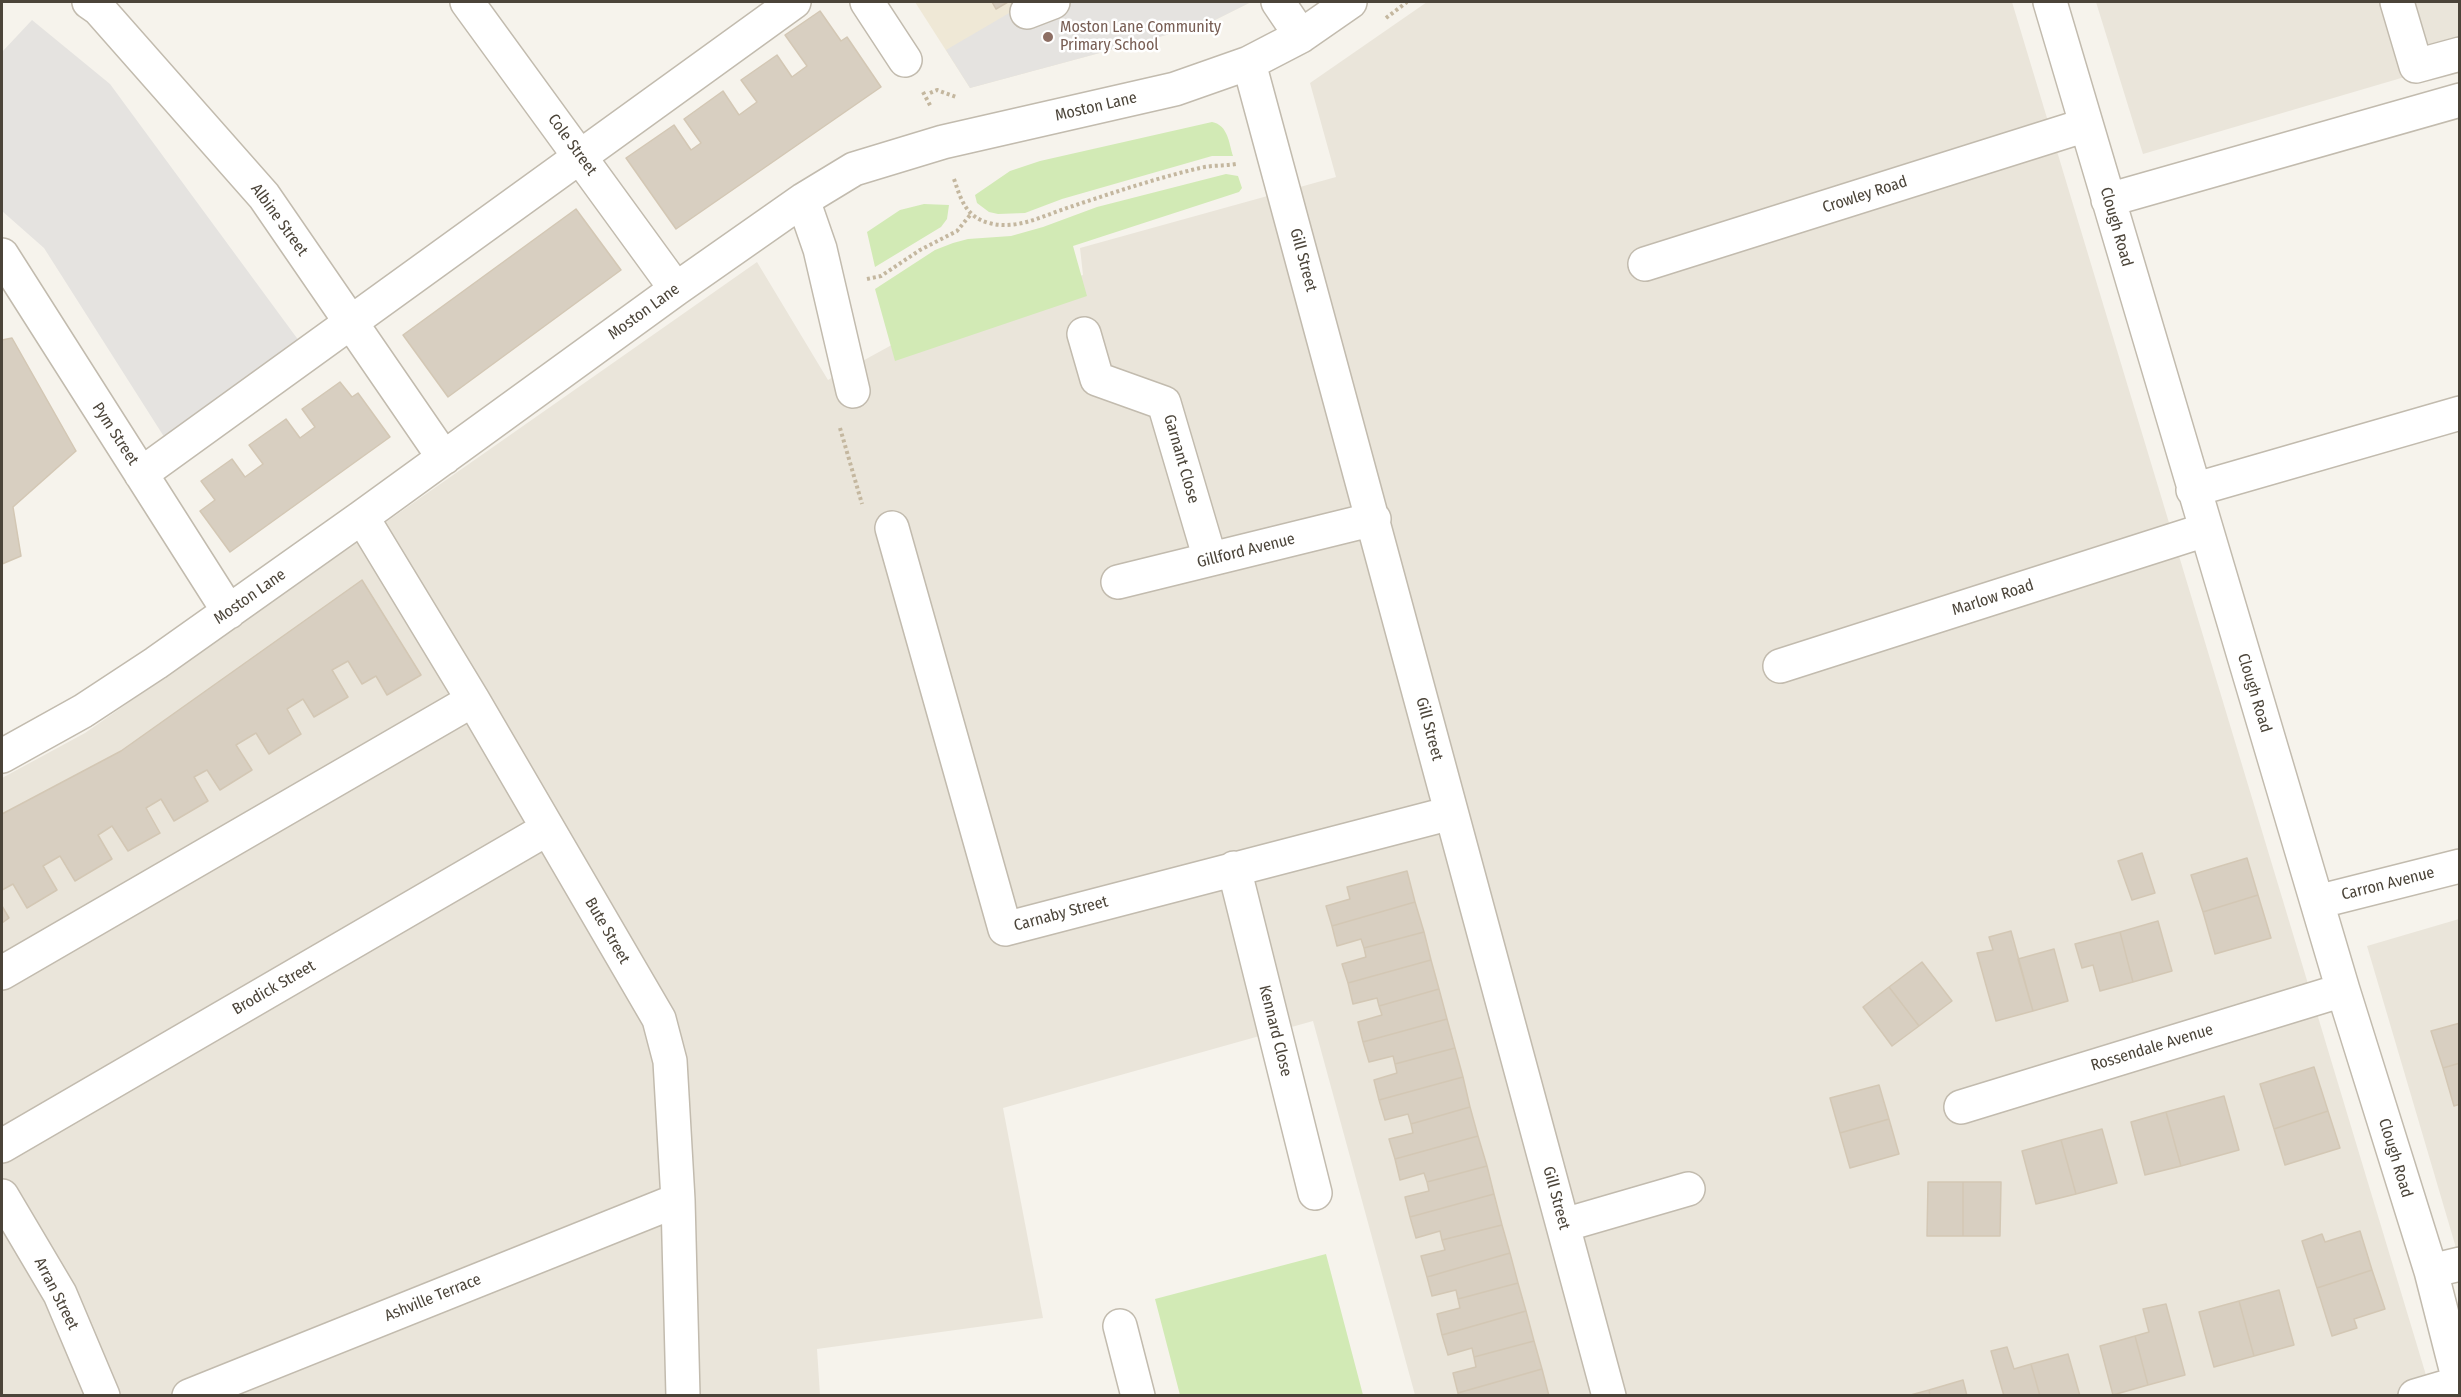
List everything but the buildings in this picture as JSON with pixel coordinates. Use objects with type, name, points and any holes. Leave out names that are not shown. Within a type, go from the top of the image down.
[{"type":"street","name":"Albine Street","points":[[89,2],[99,9],[264,196],[444,458]]},
{"type":"street","name":"Cole Street","points":[[467,2],[676,289]]},
{"type":"street","points":[[141,474],[794,2]]},
{"type":"street","points":[[867,2],[905,60]]},
{"type":"street","points":[[1278,2],[1300,36]]},
{"type":"street","name":"Moston Lane","points":[[2,756],[83,711],[229,612],[676,289],[803,200],[854,169],[943,142],[1175,89],[1249,63],[1300,36],[1350,2]]},
{"type":"street","name":"Clough Road","points":[[2050,2],[2343,990],[2445,1268],[2459,1384]]},
{"type":"street","points":[[2397,2],[2416,66],[2460,54]]},
{"type":"street","name":"Gill Street","points":[[1249,63],[1609,1395]]},
{"type":"street","points":[[2108,200],[2460,100]]},
{"type":"street","name":"Crowley Road","points":[[1645,264],[2086,125]]},
{"type":"street","points":[[803,200],[820,249],[853,391]]},
{"type":"street","name":"Pym Street","points":[[2,255],[229,612]]},
{"type":"street","name":"Garnant Close","points":[[1084,334],[1097,380],[1164,403],[1210,559]]},
{"type":"street","points":[[2193,490],[2460,413]]},
{"type":"street","name":"Bute Street","points":[[362,517],[473,700],[659,1019],[670,1061],[678,1200],[683,1395]]},
{"type":"street","name":"Gillford Avenue","points":[[1118,582],[1374,519]]},
{"type":"street","name":"Carnaby Street","points":[[892,528],[1005,929],[1452,813]]},
{"type":"street","name":"Marlow Road","points":[[1780,666],[2205,530]]},
{"type":"street","points":[[2,973],[473,700]]},
{"type":"street","name":"Brodick Street","points":[[2,1146],[547,829]]},
{"type":"street","name":"Carron Avenue","points":[[2317,902],[2460,866]]},
{"type":"street","name":"Kennard Close","points":[[1234,868],[1316,1193]]},
{"type":"street","name":"Rossendale Avenue","points":[[1961,1107],[2343,990]]},
{"type":"street","points":[[1564,1224],[1688,1190]]},
{"type":"street","name":"Arran Street","points":[[2,1196],[60,1294],[103,1395]]},
{"type":"street","name":"Ashville Terrace","points":[[189,1395],[678,1200]]},
{"type":"street","points":[[1120,1326],[1138,1395]]},
{"type":"street","points":[[2415,1395],[2459,1384]]},
{"type":"path","points":[[951,170],[961,200],[971,214],[981,220],[1002,226],[1023,223],[1074,205],[1202,167],[1233,165],[1275,155]]},
{"type":"path","points":[[828,289],[881,276],[920,250],[957,231],[971,214]]},
{"type":"path","points":[[853,391],[839,424],[861,503],[892,528]]},
{"type":"shaded area","name":"Moston Lane Community Primary School","points":[[915,2],[1251,2],[1207,24],[970,88]]},
{"type":"shaded area","name":"Moston Lane Community Primary School","points":[[1028,2],[1251,2],[1207,24],[970,88],[946,50]]},
{"type":"shaded area","points":[[1427,2],[2012,2],[2432,1395],[1415,1395],[1313,1021],[1003,1108],[1043,1318],[817,1349],[820,1395],[2,1396],[2,778],[85,733],[757,262],[828,380],[948,314],[1083,275],[1080,248],[1336,177],[1310,83]]},
{"type":"shaded area","points":[[2096,2],[2459,2],[2459,61],[2143,154]]},
{"type":"shaded area","points":[[32,20],[110,84],[302,345],[168,443],[44,248],[2,211],[2,52]]},
{"type":"shaded area","points":[[2459,919],[2459,1258],[2367,946]]},
{"type":"green space","points":[[1212,122],[1225,131],[1233,156],[1212,156],[1062,199],[1025,213],[998,214],[989,212],[977,203],[975,195],[1010,171],[1040,161]]},
{"type":"green space","points":[[1226,174],[1238,176],[1242,188],[1239,192],[1073,246],[1087,296],[895,361],[875,289],[935,250],[968,239],[1011,236],[1097,207]]},
{"type":"green space","points":[[924,204],[949,205],[947,219],[941,227],[875,267],[867,232],[900,210]]},
{"type":"green space","points":[[1326,1254],[1363,1395],[1180,1395],[1155,1299]]},
{"type":"place","name":"Moston Lane Community Primary School","points":[[1048,37]]}]
